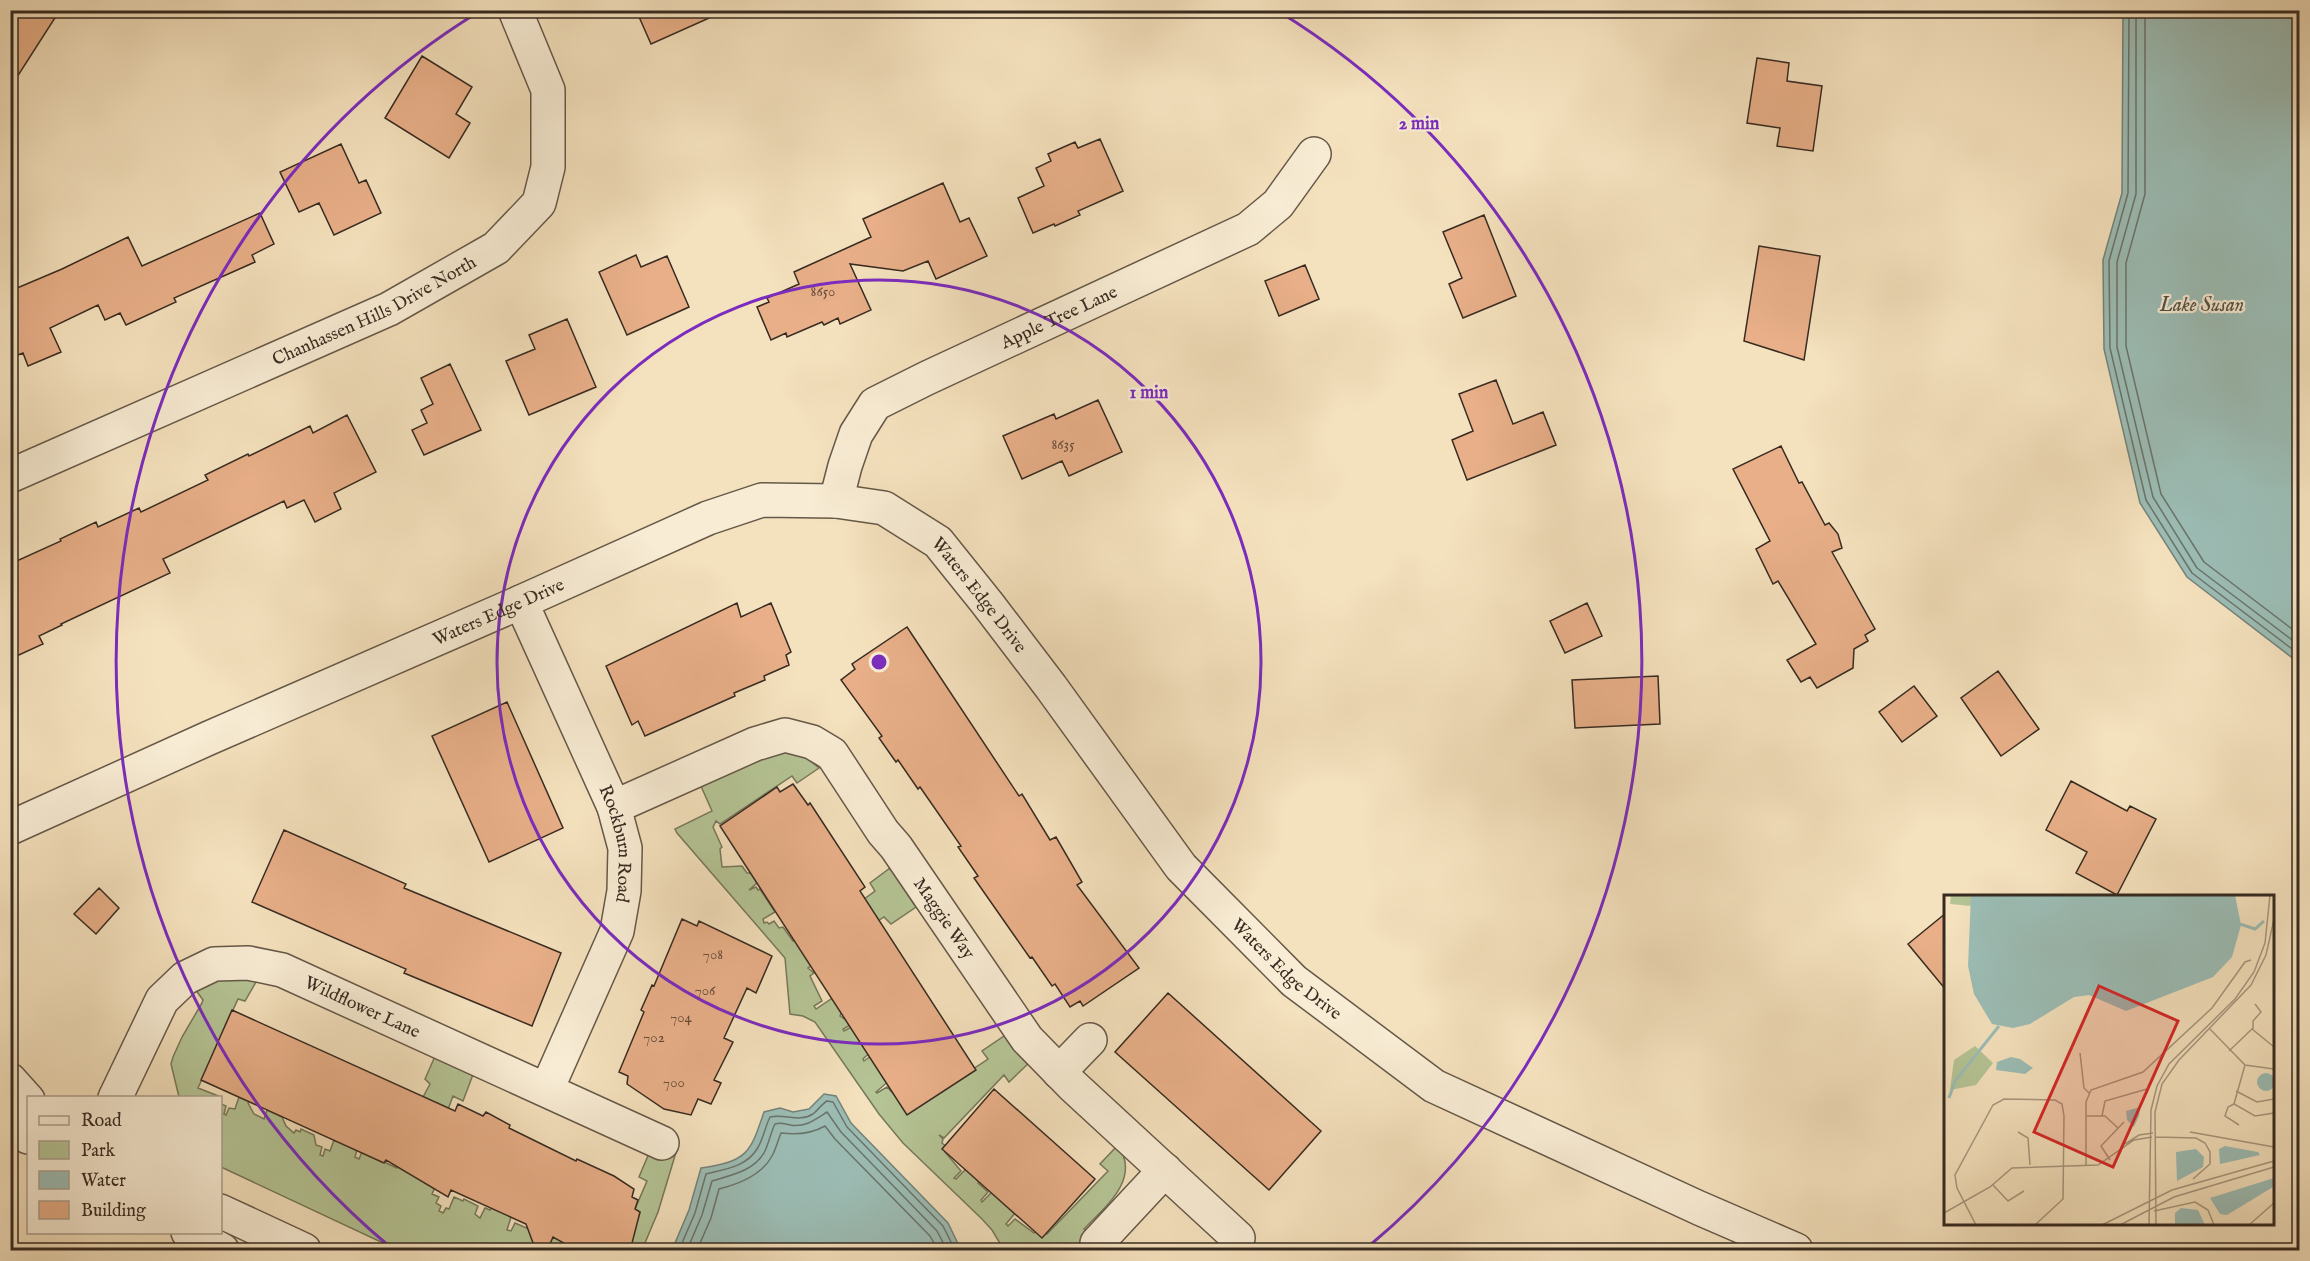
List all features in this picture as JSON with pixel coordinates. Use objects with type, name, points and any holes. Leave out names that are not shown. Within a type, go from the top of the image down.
[{"type":"street","name":"Chanhassen Hills Drive North","points":[[10,476],[389,309],[496,248],[539,203],[549,167],[548,90],[515,10]]},
{"type":"street","name":"Apple Tree Lane","points":[[837,501],[845,466],[856,434],[875,404],[1248,229],[1278,204],[1314,154]]},
{"type":"street","name":"Waters Edge Drive","points":[[10,828],[708,518],[762,500],[837,501],[884,508],[938,542],[1051,687],[1181,867],[1293,981],[1434,1086],[1796,1251]]},
{"type":"street","name":"Rockburn Road","points":[[521,602],[614,807],[625,848],[624,891],[617,931],[547,1089]]},
{"type":"street","name":"Maggie Way","points":[[614,807],[755,744],[785,735],[814,743],[832,754],[883,832],[1027,1039],[1059,1072],[1238,1238]]},
{"type":"street","name":"Wildflower Lane","points":[[116,1096],[162,1000],[185,978],[214,964],[248,963],[282,970],[662,1143]]},
{"type":"street","points":[[1059,1072],[1090,1040]]},
{"type":"street","points":[[10,1080],[27,1099]]},
{"type":"street","points":[[10,1121],[27,1136]]},
{"type":"street","points":[[1097,1243],[1165,1170]]},
{"type":"street","points":[[222,1212],[304,1251]]},
{"type":"street","points":[[190,1234],[222,1251]]},
{"type":"green space","points":[[785,752],[807,758],[819,768],[797,783],[792,776],[720,824],[716,821],[713,827],[722,847],[720,849],[722,867],[742,866],[747,873],[752,873],[758,882],[749,890],[756,887],[760,889],[775,912],[763,919],[764,923],[769,924],[774,921],[779,928],[783,927],[793,941],[795,940],[800,946],[875,891],[870,883],[890,868],[916,907],[891,924],[884,917],[808,968],[814,973],[810,976],[822,1001],[814,1006],[816,1009],[834,997],[842,1011],[840,1016],[852,1024],[843,1029],[844,1031],[855,1025],[874,1049],[863,1059],[864,1061],[871,1056],[890,1080],[876,1092],[887,1087],[910,1111],[988,1059],[982,1051],[1007,1034],[1030,1062],[1009,1082],[1004,1075],[944,1138],[939,1135],[943,1139],[942,1143],[948,1148],[945,1152],[961,1171],[954,1178],[956,1179],[969,1166],[979,1181],[978,1183],[988,1192],[981,1200],[982,1202],[995,1189],[1016,1212],[1006,1224],[1008,1226],[1015,1219],[1034,1233],[1039,1227],[1047,1234],[1108,1171],[1100,1164],[1118,1145],[1124,1157],[1123,1180],[1118,1191],[1084,1229],[1089,1234],[1085,1246],[1078,1250],[1004,1250],[982,1219],[903,1143],[879,1114],[815,1022],[803,1016],[790,1014],[785,958],[677,833],[675,829],[712,811],[700,784],[765,755]]},
{"type":"green space","points":[[219,975],[260,975],[245,1001],[238,999],[198,1088],[218,1096],[179,1096],[171,1064],[182,1037],[203,1000],[195,989]]},
{"type":"green space","points":[[436,1054],[474,1072],[463,1101],[453,1096],[447,1112],[432,1194],[439,1197],[436,1203],[441,1206],[439,1211],[443,1213],[446,1208],[449,1209],[454,1197],[478,1206],[475,1214],[480,1218],[485,1208],[490,1210],[492,1207],[511,1217],[507,1230],[511,1231],[515,1223],[529,1229],[537,1245],[535,1250],[398,1250],[222,1167],[222,1104],[226,1106],[224,1114],[226,1115],[229,1108],[235,1109],[239,1097],[249,1101],[254,1114],[264,1119],[267,1110],[282,1117],[286,1126],[294,1133],[296,1130],[300,1132],[301,1129],[314,1135],[316,1145],[322,1147],[320,1155],[323,1156],[325,1149],[330,1151],[334,1140],[357,1150],[355,1157],[359,1159],[362,1152],[397,1168],[413,1146],[422,1099],[430,1084],[425,1079]]},
{"type":"green space","points":[[677,1149],[658,1212],[642,1250],[628,1250],[640,1212],[635,1209],[647,1181],[639,1177],[650,1151]]},
{"type":"green space","points":[[554,1235],[572,1245],[571,1250],[541,1250]]},
{"type":"water","name":"Lake Susan","points":[[2123,11],[2299,11],[2299,663],[2187,577],[2140,503],[2104,349],[2103,260],[2122,193]]},
{"type":"water","points":[[824,1094],[836,1096],[851,1123],[948,1223],[961,1250],[672,1250],[689,1210],[701,1168],[728,1162],[744,1153],[755,1137],[764,1112],[780,1108],[793,1112],[809,1109]]},
{"type":"building","points":[[10,10],[60,10],[10,88]]},
{"type":"building","points":[[636,10],[727,10],[651,44]]},
{"type":"building","points":[[422,56],[472,87],[456,114],[470,123],[449,158],[385,118]]},
{"type":"building","points":[[1757,58],[1789,63],[1787,81],[1822,86],[1813,151],[1777,146],[1780,128],[1747,123]]},
{"type":"building","points":[[1100,139],[1123,191],[1078,211],[1080,215],[1033,233],[1018,198],[1044,186],[1036,168],[1051,161],[1048,154],[1075,142],[1078,148]]},
{"type":"building","points":[[341,144],[359,183],[366,180],[381,213],[334,235],[319,203],[299,212],[280,172]]},
{"type":"building","points":[[943,183],[960,222],[969,218],[987,256],[936,279],[928,261],[903,271],[850,264],[871,310],[840,324],[838,318],[824,325],[822,322],[787,337],[786,333],[771,340],[757,307],[769,302],[767,298],[799,284],[794,272],[871,237],[863,219]]},
{"type":"building","points":[[260,213],[274,244],[252,255],[255,262],[174,298],[176,302],[126,325],[120,313],[105,320],[98,305],[50,328],[61,352],[28,366],[23,353],[10,358],[10,291],[128,237],[142,266]]},
{"type":"building","points":[[1484,215],[1516,296],[1463,318],[1449,284],[1462,278],[1443,232]]},
{"type":"building","points":[[1759,246],[1820,256],[1804,360],[1744,341]]},
{"type":"building","points":[[636,255],[641,267],[667,256],[689,307],[627,335],[599,272]]},
{"type":"building","points":[[1305,265],[1319,299],[1279,316],[1265,281]]},
{"type":"building","points":[[567,319],[596,387],[529,415],[506,361],[535,349],[529,335]]},
{"type":"building","points":[[450,364],[481,430],[424,455],[412,430],[427,423],[421,410],[433,404],[421,378]]},
{"type":"building","points":[[1496,380],[1513,424],[1543,412],[1556,445],[1467,480],[1452,440],[1473,431],[1459,394]]},
{"type":"building","points":[[1098,400],[1122,452],[1069,476],[1062,461],[1022,479],[1003,436],[1054,414],[1056,419]]},
{"type":"building","points":[[347,415],[376,472],[334,493],[341,509],[315,522],[304,500],[287,508],[284,501],[163,559],[170,573],[61,624],[39,636],[43,644],[10,659],[10,564],[96,522],[98,527],[139,508],[141,512],[208,480],[205,475],[248,454],[249,456],[310,426],[313,433]]},
{"type":"building","points":[[1781,446],[1799,483],[1802,482],[1825,525],[1829,523],[1838,534],[1842,548],[1832,552],[1875,629],[1865,635],[1868,641],[1854,649],[1853,668],[1817,688],[1810,677],[1801,682],[1787,660],[1816,644],[1778,581],[1773,584],[1756,549],[1770,541],[1733,469]]},
{"type":"building","points":[[737,603],[741,617],[771,603],[791,652],[786,655],[789,665],[764,676],[765,680],[734,693],[735,696],[645,736],[638,721],[632,725],[606,666]]},
{"type":"building","points":[[1587,603],[1602,636],[1565,653],[1550,621]]},
{"type":"building","points":[[907,627],[1019,796],[1022,794],[1050,840],[1056,837],[1082,882],[1077,885],[1139,968],[1083,1006],[1080,1001],[1070,1007],[1055,984],[1052,986],[1032,957],[1030,958],[974,878],[978,876],[958,847],[961,846],[920,787],[918,789],[898,760],[896,762],[879,738],[882,736],[841,680],[855,669],[852,664]]},
{"type":"building","points":[[1998,671],[2039,729],[2001,756],[1961,698]]},
{"type":"building","points":[[1658,676],[1660,724],[1575,728],[1572,680]]},
{"type":"building","points":[[1914,686],[1937,716],[1902,742],[1879,712]]},
{"type":"building","points":[[507,702],[563,828],[489,862],[432,736]]},
{"type":"building","points":[[2071,781],[2127,811],[2130,806],[2156,819],[2117,895],[2076,873],[2087,852],[2046,830]]},
{"type":"building","points":[[793,784],[808,805],[810,803],[865,887],[860,891],[976,1070],[907,1115],[720,826],[777,787],[780,792]]},
{"type":"building","points":[[284,830],[406,884],[404,888],[561,953],[532,1026],[404,973],[406,969],[252,902]]},
{"type":"building","points":[[99,888],[119,908],[96,934],[74,914]]},
{"type":"building","points":[[1944,915],[1944,988],[1908,944]]},
{"type":"building","points":[[682,919],[697,926],[699,921],[772,956],[756,993],[747,988],[724,1038],[733,1042],[714,1080],[721,1083],[711,1104],[698,1099],[691,1115],[664,1109],[627,1084],[628,1076],[619,1072],[644,1012],[641,1010],[652,985],[654,986]]},
{"type":"building","points":[[1168,993],[1321,1131],[1269,1190],[1115,1052]]},
{"type":"building","points":[[232,1010],[455,1111],[458,1104],[483,1116],[486,1112],[510,1125],[509,1128],[576,1161],[577,1159],[614,1176],[634,1189],[632,1197],[638,1200],[635,1209],[640,1212],[630,1251],[578,1251],[553,1237],[547,1251],[536,1251],[526,1224],[451,1190],[448,1197],[386,1160],[384,1163],[201,1080]]},
{"type":"building","points":[[994,1089],[1095,1179],[1042,1238],[942,1149]]}]
